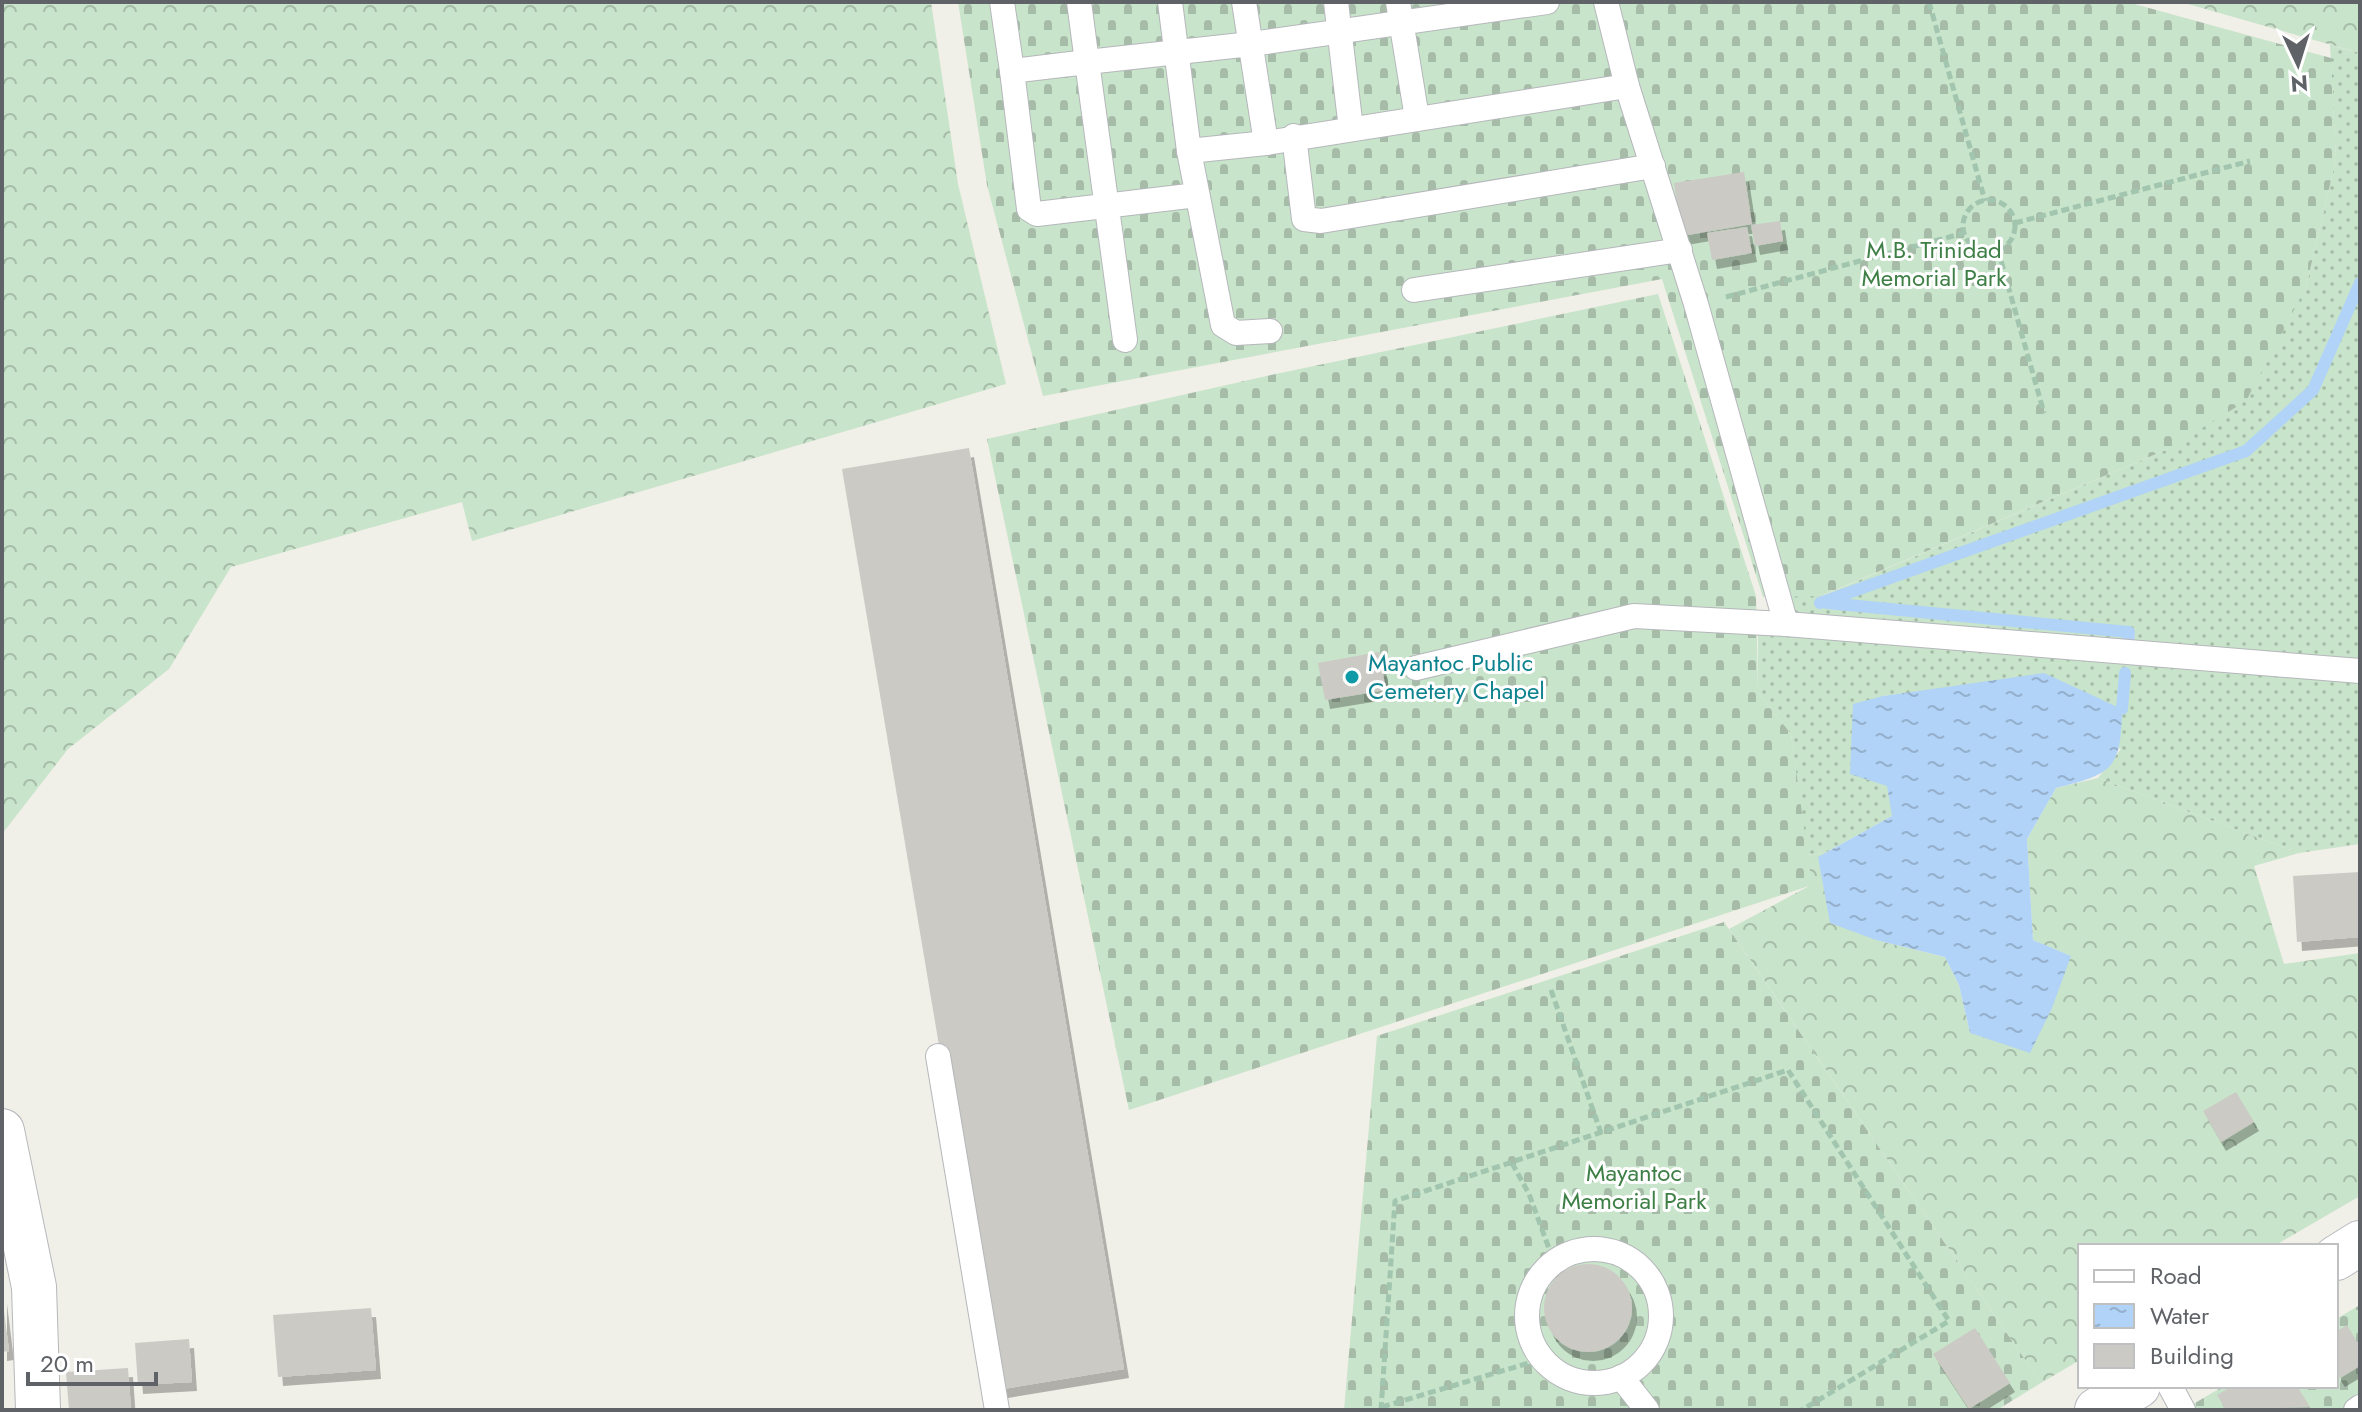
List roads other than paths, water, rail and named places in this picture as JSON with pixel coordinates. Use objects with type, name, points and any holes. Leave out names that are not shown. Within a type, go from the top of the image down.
[{"type":"street","points":[[2,1131],[34,1287],[38,1410]]},
{"type":"street","points":[[2338,1257],[2360,1243]]},
{"type":"street","points":[[2097,1410],[2135,1388]]},
{"type":"lane","points":[[1002,2],[1029,209],[1037,214],[1197,195]]},
{"type":"lane","points":[[1079,2],[1125,340]]},
{"type":"lane","points":[[1170,2],[1189,151],[1223,325],[1236,333],[1270,331]]},
{"type":"lane","points":[[1244,2],[1266,143]]},
{"type":"lane","points":[[1336,2],[1351,129]]},
{"type":"lane","points":[[1012,71],[1339,31],[1399,12],[1547,2]]},
{"type":"lane","points":[[1606,2],[1627,86],[1696,304],[1786,624]]},
{"type":"lane","points":[[1399,12],[1417,118]]},
{"type":"lane","points":[[1189,151],[1266,143],[1294,136],[1627,86]]},
{"type":"lane","points":[[1294,136],[1304,219],[1321,221],[1653,166]]},
{"type":"lane","points":[[1414,290],[1680,250]]},
{"type":"lane","points":[[1416,668],[1634,616],[1786,624],[2360,671]]},
{"type":"lane","points":[[938,1056],[997,1410]]},
{"type":"lane","points":[[1596,1250],[1619,1254],[1638,1265],[1652,1282],[1660,1304],[1661,1326],[1654,1347],[1640,1365],[1621,1377],[1600,1383],[1578,1381],[1559,1373],[1542,1359],[1531,1340],[1527,1319],[1529,1298],[1538,1278],[1554,1262],[1575,1252],[1596,1250]]},
{"type":"lane","points":[[1621,1377],[1647,1410]]},
{"type":"lane","points":[[2171,1388],[2183,1410]]},
{"type":"water","points":[[2044,673],[2122,709],[2119,745],[2110,766],[2090,778],[2056,788],[2027,839],[2033,940],[2071,956],[2052,1008],[2030,1053],[1970,1033],[1959,985],[1945,957],[1876,940],[1830,923],[1818,857],[1892,816],[1887,786],[1850,774],[1853,704],[1883,696]]},
{"type":"waterway","points":[[1820,603],[2246,451],[2313,390],[2360,283]]},
{"type":"waterway","points":[[1827,603],[2129,632],[2128,643]]},
{"type":"waterway","points":[[2122,709],[2125,673]]},
{"type":"place","name":"Mayantoc Public Cemetery Chapel","points":[[1352,677]]},
{"type":"park label","name":"M.B. Trinidad Memorial Park","points":[[1934,264]]},
{"type":"park label","name":"Mayantoc Memorial Park","points":[[1634,1187]]}]
